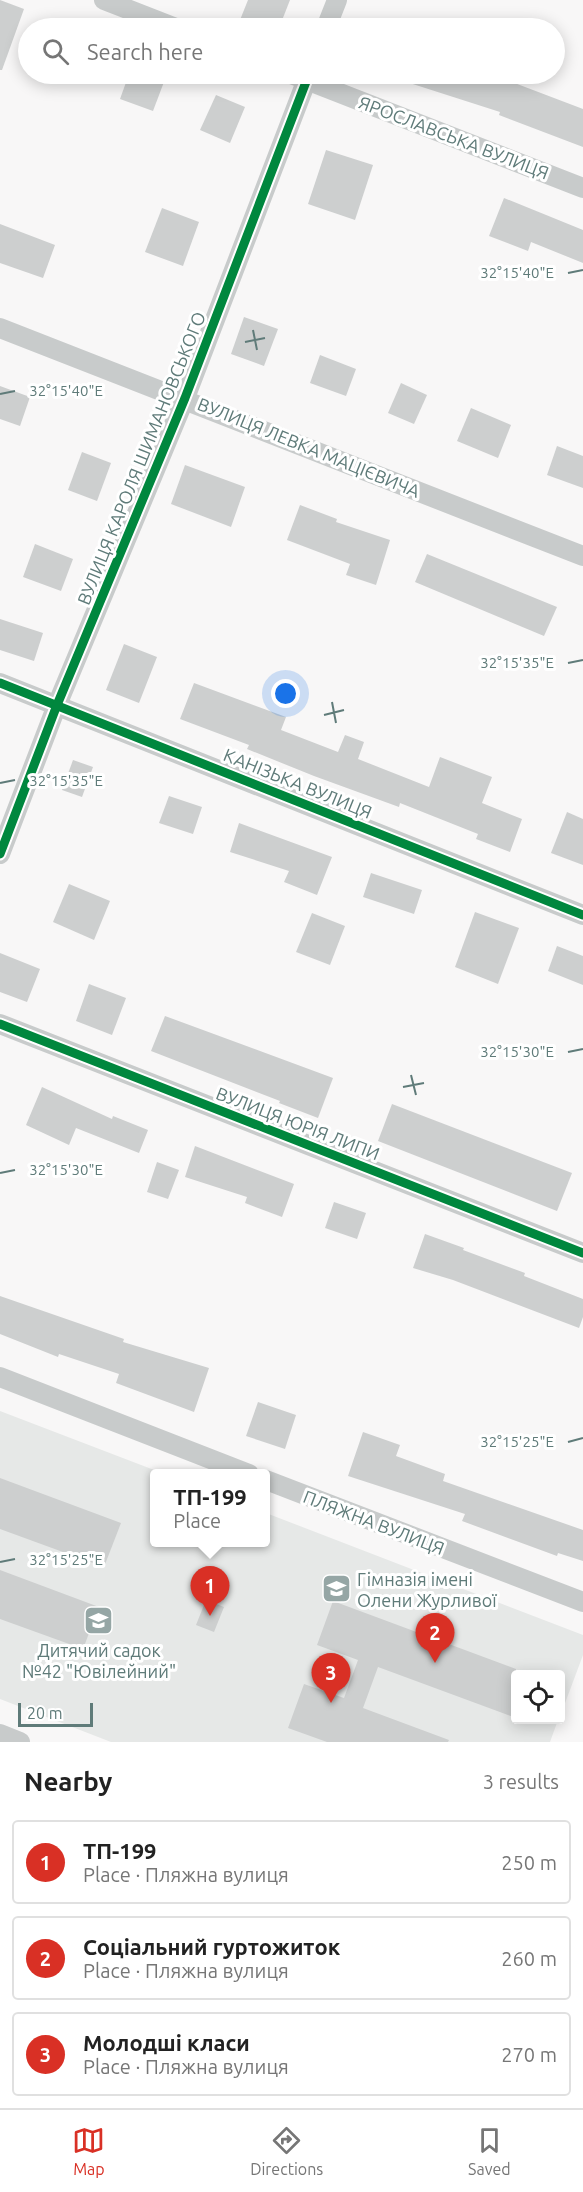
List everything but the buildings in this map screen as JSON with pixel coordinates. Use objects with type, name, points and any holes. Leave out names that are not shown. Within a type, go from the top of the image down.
[{"type":"street","points":[[104,0],[150,18]]},
{"type":"street","points":[[330,18],[337,0]]},
{"type":"street","name":"ВУЛИЦЯ КАРОЛЯ ШИМАНОВСЬКОГО","points":[[0,854],[57,705],[185,398],[300,84]]},
{"type":"street","name":"ЯРОСЛАВСЬКА ВУЛИЦЯ","points":[[323,84],[583,188]]},
{"type":"street","name":"ВУЛИЦЯ ЛЕВКА МАЦІЄВИЧА","points":[[0,327],[583,556]]},
{"type":"street","name":"КАНІЗЬКА ВУЛИЦЯ","points":[[0,683],[583,915]]},
{"type":"street","name":"ВУЛИЦЯ ЮРІЯ ЛИПИ","points":[[0,1024],[583,1253]]},
{"type":"street","points":[[0,1377],[239,1469]]},
{"type":"street","name":"ПЛЯЖНА ВУЛИЦЯ","points":[[270,1482],[583,1602]]},
{"type":"street","points":[[0,1734],[20,1742]]},
{"type":"shaded area","points":[[0,1411],[152,1469],[150,1547],[270,1547],[270,1515],[583,1635],[583,1655],[565,1703],[565,1670],[511,1670],[511,1724],[557,1724],[550,1742],[111,1742],[0,1699]]},
{"type":"cycle path","points":[[0,854],[57,705],[185,398],[305,84]]},
{"type":"cycle path","points":[[0,683],[583,915]]},
{"type":"cycle path","points":[[0,1024],[583,1253]]},
{"type":"place","name":"Гімназія імені Олени Журливої","points":[[336,1589]]},
{"type":"place","name":"ТП-199","points":[[210,1616]]},
{"type":"place","name":"Дитячий садок №42 \"Ювілейний\"","points":[[99,1621]]},
{"type":"place","name":"Соціальний гуртожиток","points":[[435,1663]]},
{"type":"place","name":"Молодші класи","points":[[331,1703]]}]
